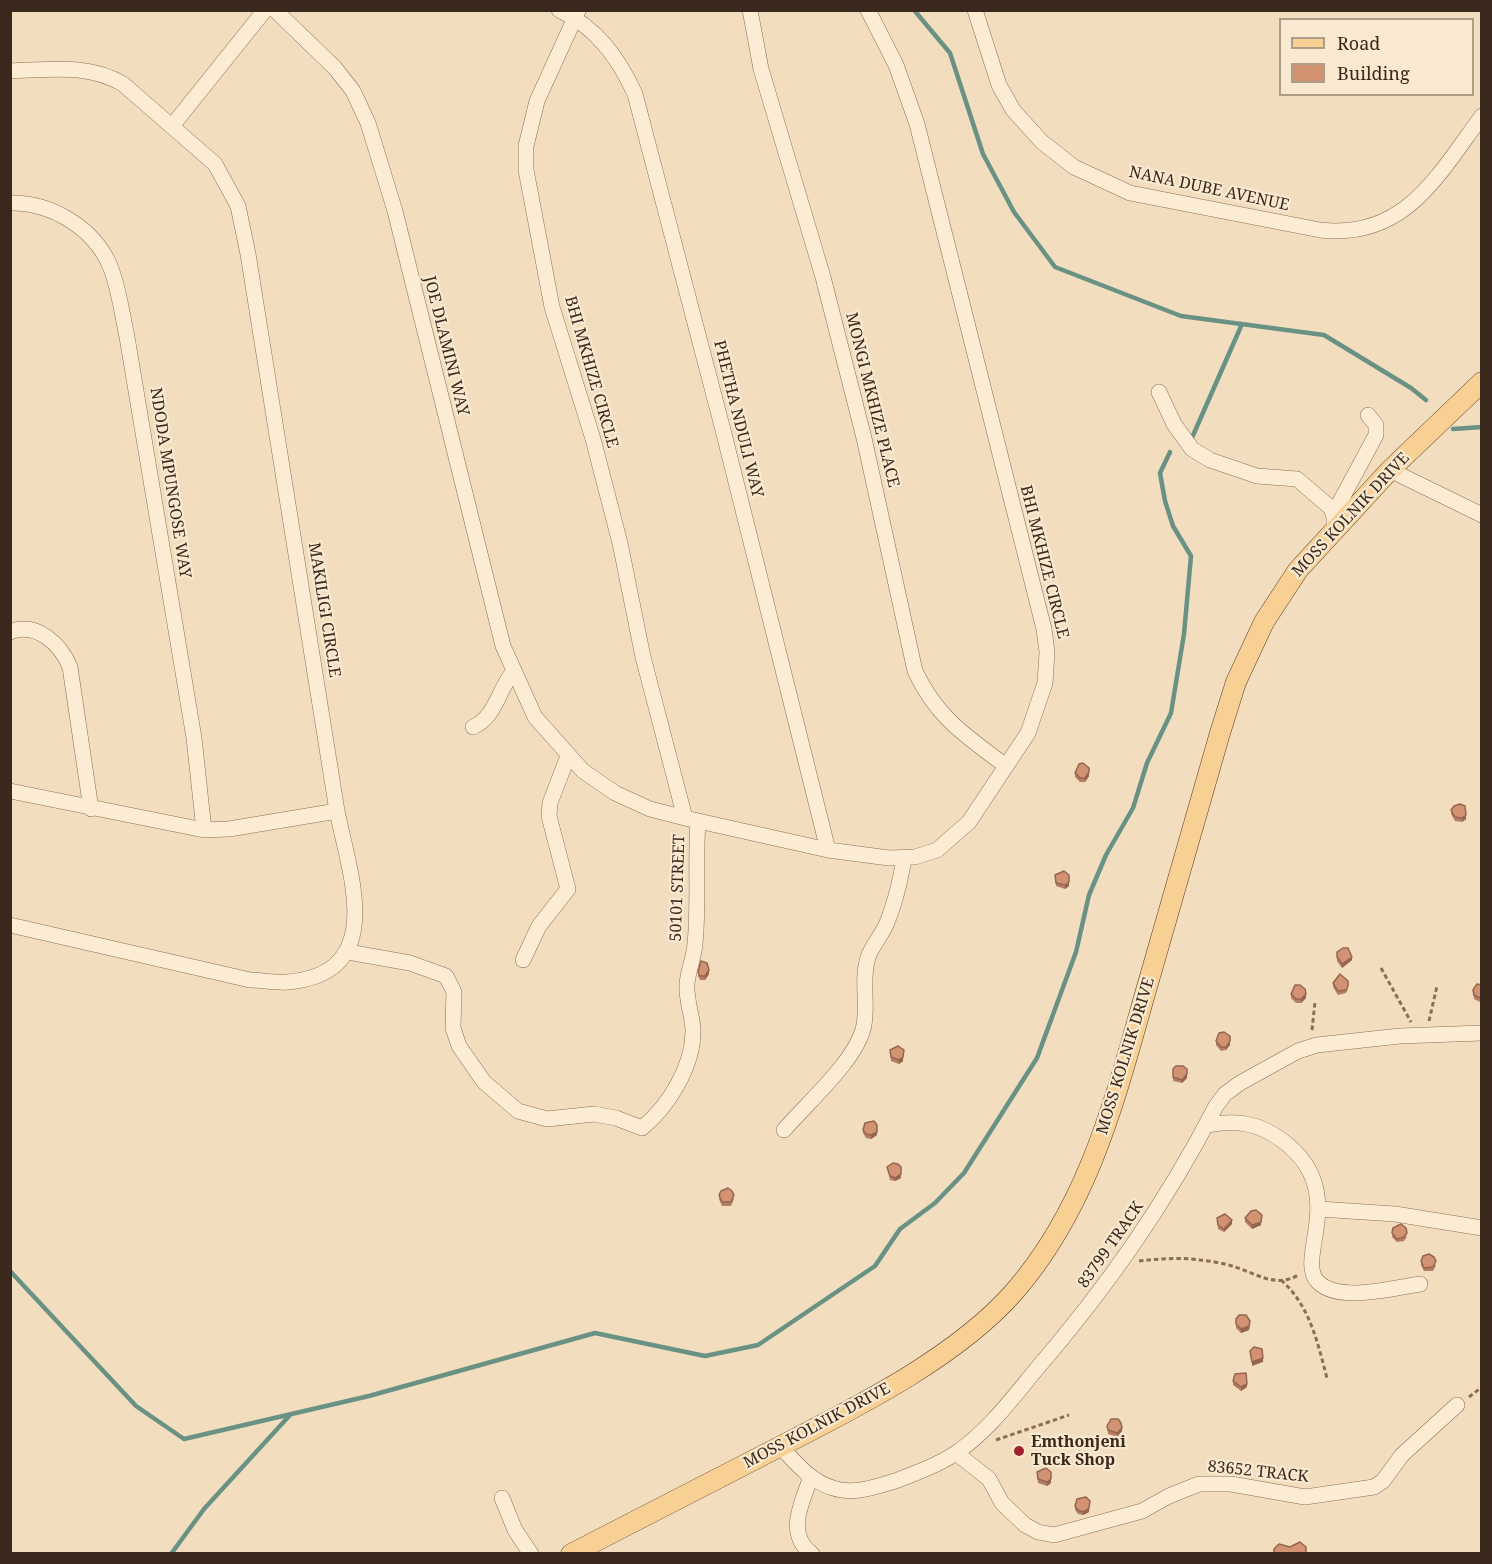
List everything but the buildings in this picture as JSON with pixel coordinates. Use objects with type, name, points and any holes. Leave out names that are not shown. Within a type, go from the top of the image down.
[{"type":"main road","name":"MOSS KOLNIK DRIVE","points":[[571,1554],[780,1446],[908,1376],[961,1340],[1013,1294],[1060,1230],[1088,1176],[1111,1113],[1236,682],[1264,621],[1334,521],[1482,382]]},
{"type":"street","points":[[172,126],[265,10]]},
{"type":"street","name":"JOE DLAMINI WAY","points":[[275,10],[335,68],[353,91],[368,123],[395,211],[500,635],[513,672],[535,717]]},
{"type":"street","name":"PHETHA NDULI WAY","points":[[559,10],[576,14],[603,41],[626,73],[635,94],[723,430],[828,850]]},
{"type":"street","name":"MONGI MKHIZE PLACE","points":[[750,10],[761,69],[823,277],[864,438],[915,671],[927,697],[942,714],[1006,766]]},
{"type":"street","name":"BHI MKHIZE CIRCLE","points":[[535,717],[584,771],[615,793],[650,809],[828,850],[904,859],[937,850],[969,822],[1028,733],[1045,683],[1047,652],[1044,629],[917,124],[896,65],[868,10]]},
{"type":"street","name":"NANA DUBE AVENUE","points":[[975,10],[999,85],[1013,110],[1027,128],[1074,167],[1130,193],[1320,230],[1344,233],[1367,229],[1394,217],[1415,202],[1482,116]]},
{"type":"street","name":"BHI MKHIZE CIRCLE","points":[[576,14],[532,117],[526,146],[526,170],[552,307],[605,485],[620,543],[643,657],[692,819]]},
{"type":"street","name":"MAKILIGI CIRCLE","points":[[10,71],[71,68],[108,75],[123,84],[215,164],[238,206],[252,276],[337,811],[354,896],[355,935],[348,952]]},
{"type":"street","name":"NDODA MPUNGOSE WAY","points":[[10,203],[46,207],[78,226],[102,250],[116,283],[194,738],[204,830]]},
{"type":"street","points":[[1159,392],[1174,424],[1192,449],[1210,460],[1257,476],[1297,479],[1327,503],[1334,521]]},
{"type":"street","points":[[1334,521],[1376,435],[1376,425],[1368,415]]},
{"type":"street","points":[[1390,470],[1482,515]]},
{"type":"street","points":[[10,632],[30,630],[45,635],[64,652],[70,667],[91,809]]},
{"type":"street","points":[[473,727],[492,712],[499,692],[513,672]]},
{"type":"street","points":[[523,960],[540,926],[568,890],[549,816],[550,803],[568,756]]},
{"type":"street","points":[[10,791],[204,830],[229,830],[337,811]]},
{"type":"street","name":"50101 STREET","points":[[348,952],[410,963],[446,976],[453,986],[453,1028],[462,1052],[484,1082],[518,1111],[547,1119],[563,1119],[581,1114],[616,1118],[639,1129],[648,1123],[672,1093],[691,1051],[693,1026],[687,984],[695,946],[695,856],[692,819]]},
{"type":"street","points":[[784,1130],[854,1053],[865,1023],[863,986],[869,953],[888,919],[900,885],[904,859]]},
{"type":"street","points":[[10,925],[250,980],[286,982],[310,978],[336,966],[348,952]]},
{"type":"street","name":"83799 TRACK","points":[[780,1446],[811,1477],[834,1489],[852,1491],[874,1488],[936,1465],[976,1437],[1009,1402],[1122,1262],[1162,1203],[1225,1094],[1258,1073],[1310,1047],[1337,1041],[1482,1033]]},
{"type":"street","points":[[1206,1125],[1247,1122],[1280,1138],[1299,1152],[1311,1169],[1319,1209],[1318,1230],[1310,1267],[1317,1281],[1346,1294],[1420,1284]]},
{"type":"street","points":[[1319,1209],[1395,1214],[1482,1228]]},
{"type":"street","name":"83652 TRACK","points":[[956,1453],[989,1479],[1002,1503],[1025,1525],[1038,1532],[1054,1535],[1142,1511],[1199,1484],[1231,1484],[1305,1497],[1374,1487],[1383,1481],[1402,1455],[1457,1405]]},
{"type":"street","points":[[811,1477],[797,1519],[798,1538],[812,1554]]},
{"type":"street","points":[[502,1498],[515,1530],[531,1554]]},
{"type":"path","points":[[1381,968],[1421,1035]]},
{"type":"path","points":[[1421,1035],[1437,986]]},
{"type":"path","points":[[1310,1047],[1315,1002]]},
{"type":"path","points":[[1122,1262],[1173,1257],[1199,1259],[1233,1266],[1256,1277],[1281,1280],[1291,1279],[1310,1267]]},
{"type":"path","points":[[1281,1280],[1294,1292],[1309,1316],[1327,1378]]},
{"type":"path","points":[[994,1441],[1069,1415]]},
{"type":"waterway","points":[[914,10],[950,53],[983,154],[1014,212],[1055,267],[1181,316],[1324,335],[1411,388],[1426,400]]},
{"type":"waterway","points":[[1191,440],[1242,324]]},
{"type":"waterway","points":[[1453,429],[1482,427]]},
{"type":"waterway","points":[[10,1271],[136,1406],[184,1439],[369,1396],[595,1333],[705,1356],[758,1345],[875,1266],[900,1229],[935,1203],[964,1173],[1037,1058],[1076,952],[1089,895],[1106,855],[1133,808],[1147,763],[1171,713],[1184,634],[1191,556],[1173,526],[1165,501],[1160,473],[1170,452]]},
{"type":"waterway","points":[[171,1554],[204,1509],[290,1415]]},
{"type":"place","name":"Emthonjeni Tuck Shop","points":[[1019,1451]]}]
